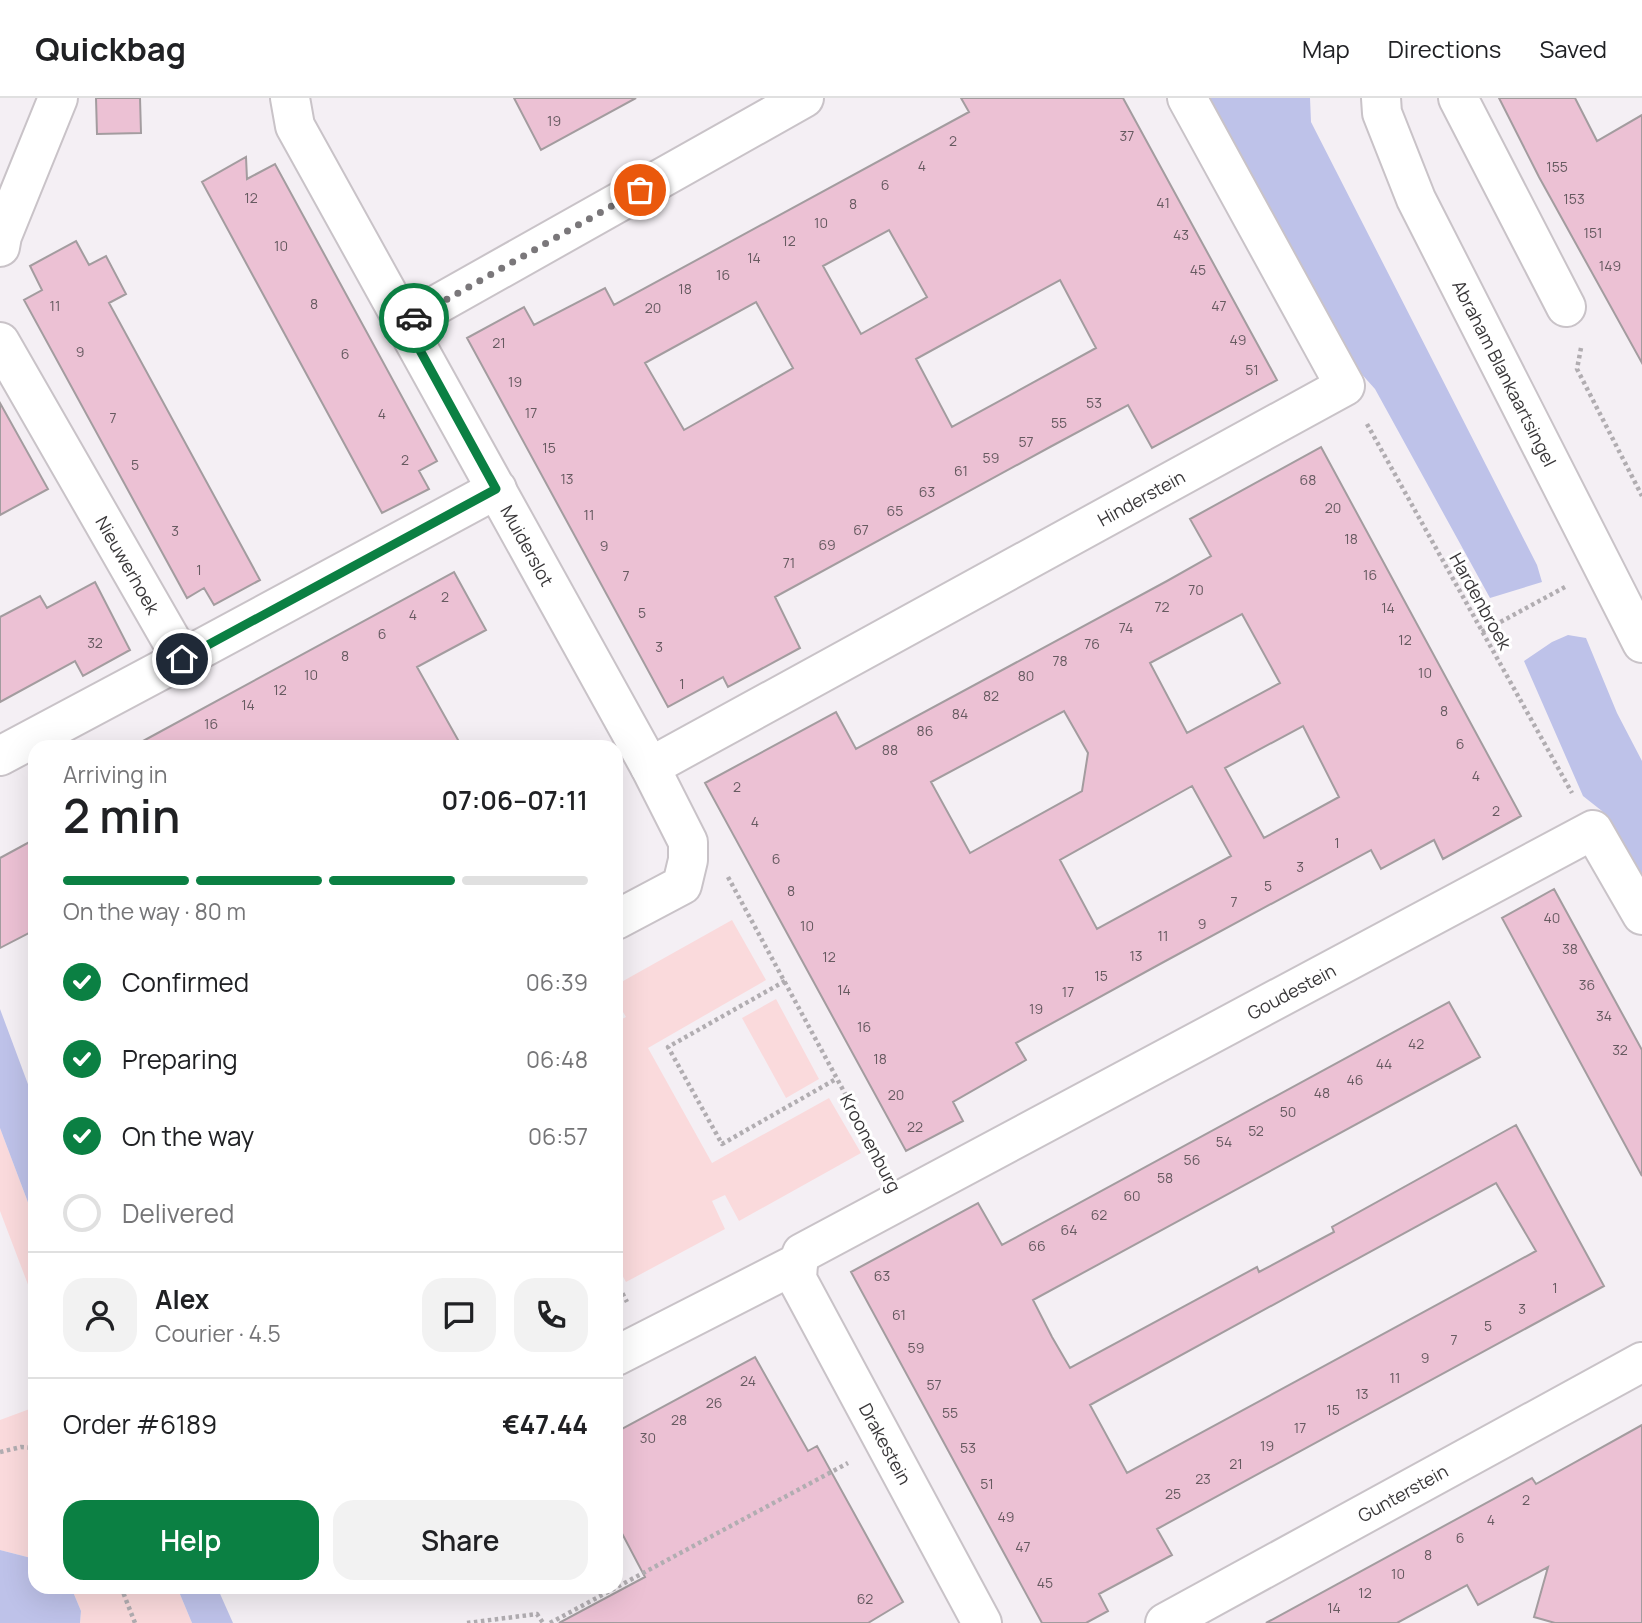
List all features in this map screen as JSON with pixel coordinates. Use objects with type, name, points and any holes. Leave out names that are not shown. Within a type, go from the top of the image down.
[{"type":"street","points":[[0,247],[2,236],[58,98]]},
{"type":"street","name":"Muiderslot","points":[[290,98],[295,126],[650,767]]},
{"type":"street","points":[[405,323],[804,98]]},
{"type":"street","points":[[1187,98],[1345,386]]},
{"type":"street","name":"Abraham Blankaartsingel","points":[[1381,98],[1382,113],[1416,199],[1642,643]]},
{"type":"street","points":[[1458,98],[1566,307]]},
{"type":"street","name":"Nieuwerhoek","points":[[0,342],[182,659]]},
{"type":"street","name":"Hinderstein","points":[[650,767],[1345,386]]},
{"type":"street","points":[[30,740],[496,489]]},
{"type":"street","points":[[0,756],[28,741]]},
{"type":"street","points":[[623,916],[682,885],[688,860],[688,842],[650,767]]},
{"type":"street","points":[[1593,830],[1642,915]]},
{"type":"street","name":"Goudestein","points":[[902,1200],[1593,830]]},
{"type":"street","name":"Kroonenburg","points":[[623,1352],[798,1264],[802,1253],[902,1200]]},
{"type":"street","name":"Drakestein","points":[[798,1264],[797,1279],[982,1623]]},
{"type":"street","name":"Gunterstein","points":[[1165,1623],[1642,1362]]},
{"type":"path","points":[[1566,307],[1583,338],[1577,369],[1642,496]]},
{"type":"path","name":"Hardenbroek","points":[[1345,386],[1593,830]]},
{"type":"path","name":"Kroonenburg","points":[[688,860],[720,861],[902,1200]]},
{"type":"path","points":[[785,982],[668,1047],[722,1144],[836,1078]]},
{"type":"path","points":[[623,1584],[885,1443]]},
{"type":"path","points":[[0,1452],[28,1448]]},
{"type":"path","points":[[124,1594],[135,1623]]},
{"type":"path","points":[[550,1623],[604,1594]]},
{"type":"path","points":[[467,1623],[537,1614],[543,1623]]},
{"type":"shaded area","points":[[732,920],[766,980],[648,1048],[712,1163],[829,1098],[861,1153],[739,1221],[725,1195],[712,1201],[725,1229],[626,1282],[623,1277],[623,1018],[626,1017],[623,1012],[623,981]]},
{"type":"shaded area","points":[[776,999],[819,1079],[786,1098],[742,1018]]},
{"type":"shaded area","points":[[0,1128],[28,1202],[28,1285],[0,1211]]},
{"type":"shaded area","points":[[28,1410],[28,1557],[0,1550],[0,1420]]},
{"type":"shaded area","points":[[74,1594],[180,1594],[192,1623],[80,1623],[81,1611]]},
{"type":"water","points":[[1209,98],[1310,98],[1311,122],[1537,565],[1542,582],[1490,598],[1375,389],[1358,370]]},
{"type":"water","points":[[1568,635],[1586,638],[1617,713],[1642,761],[1642,883],[1602,811],[1583,796],[1524,661],[1552,642]]},
{"type":"water","points":[[0,1009],[28,1084],[28,1202],[0,1128]]},
{"type":"water","points":[[0,1550],[28,1557],[28,1594],[74,1594],[81,1611],[80,1623],[0,1623]]},
{"type":"water","points":[[180,1594],[220,1594],[233,1623],[192,1623]]},
{"type":"building","points":[[96,98],[140,98],[141,133],[97,134]]},
{"type":"building","points":[[514,98],[636,98],[541,150]]},
{"type":"building","points":[[961,98],[1123,98],[1277,380],[1152,448],[1128,405],[775,597],[800,648],[728,687],[723,677],[668,707],[467,338],[524,307],[534,325],[605,288],[614,305],[969,112]],"holes":[[[889,230],[927,297],[861,334],[823,266]],[[1060,280],[1096,348],[952,427],[916,359]],[[756,302],[793,368],[684,430],[645,363]]]},
{"type":"building","points":[[1499,98],[1575,98],[1597,141],[1642,115],[1642,363],[1539,177]]},
{"type":"building","points":[[246,157],[247,179],[275,164],[437,461],[419,471],[429,489],[382,513],[202,182]]},
{"type":"building","points":[[76,241],[89,265],[106,256],[126,294],[109,303],[260,580],[214,605],[204,588],[187,598],[24,300],[42,290],[30,266]]},
{"type":"building","points":[[0,403],[48,489],[0,515]]},
{"type":"building","points":[[1321,447],[1521,816],[1443,859],[1434,840],[1381,869],[1371,850],[1160,964],[1016,1043],[1026,1060],[953,1102],[963,1121],[906,1151],[705,783],[836,712],[856,749],[1167,581],[1211,556],[1190,519]],"holes":[[[1242,614],[1280,683],[1187,733],[1150,663]],[[1064,711],[1088,753],[1082,791],[970,853],[931,782]],[[1303,726],[1339,797],[1264,838],[1225,768]],[[1192,786],[1231,856],[1097,929],[1060,860]]]},
{"type":"building","points":[[454,572],[486,630],[417,667],[458,740],[145,740]]},
{"type":"building","points":[[95,582],[130,650],[83,676],[75,661],[0,702],[0,617],[40,596],[47,608]]},
{"type":"building","points":[[28,843],[28,934],[0,948],[0,858]]},
{"type":"building","points":[[1554,889],[1642,1050],[1642,1176],[1502,918]]},
{"type":"building","points":[[1449,1002],[1480,1057],[1033,1300],[1052,1337],[1070,1368],[1257,1267],[1259,1272],[1334,1232],[1332,1227],[1516,1125],[1604,1286],[1157,1529],[1172,1555],[1099,1594],[1108,1611],[1086,1623],[1042,1623],[851,1272],[978,1203],[1002,1245]],"holes":[[[1496,1183],[1536,1251],[1127,1473],[1090,1405]]]},
{"type":"building","points":[[755,1357],[808,1451],[817,1446],[903,1602],[868,1623],[559,1623],[613,1594],[623,1594],[623,1589],[645,1577],[623,1535],[623,1428]]},
{"type":"building","points":[[1642,1425],[1642,1623],[1555,1623],[1534,1617],[1548,1567],[1478,1605],[1467,1585],[1397,1623],[1266,1623],[1532,1478],[1536,1484]]},
{"type":"way so far","points":[[414,318],[640,190]]},
{"type":"route","points":[[182,659],[496,489],[405,323],[414,318]]}]
